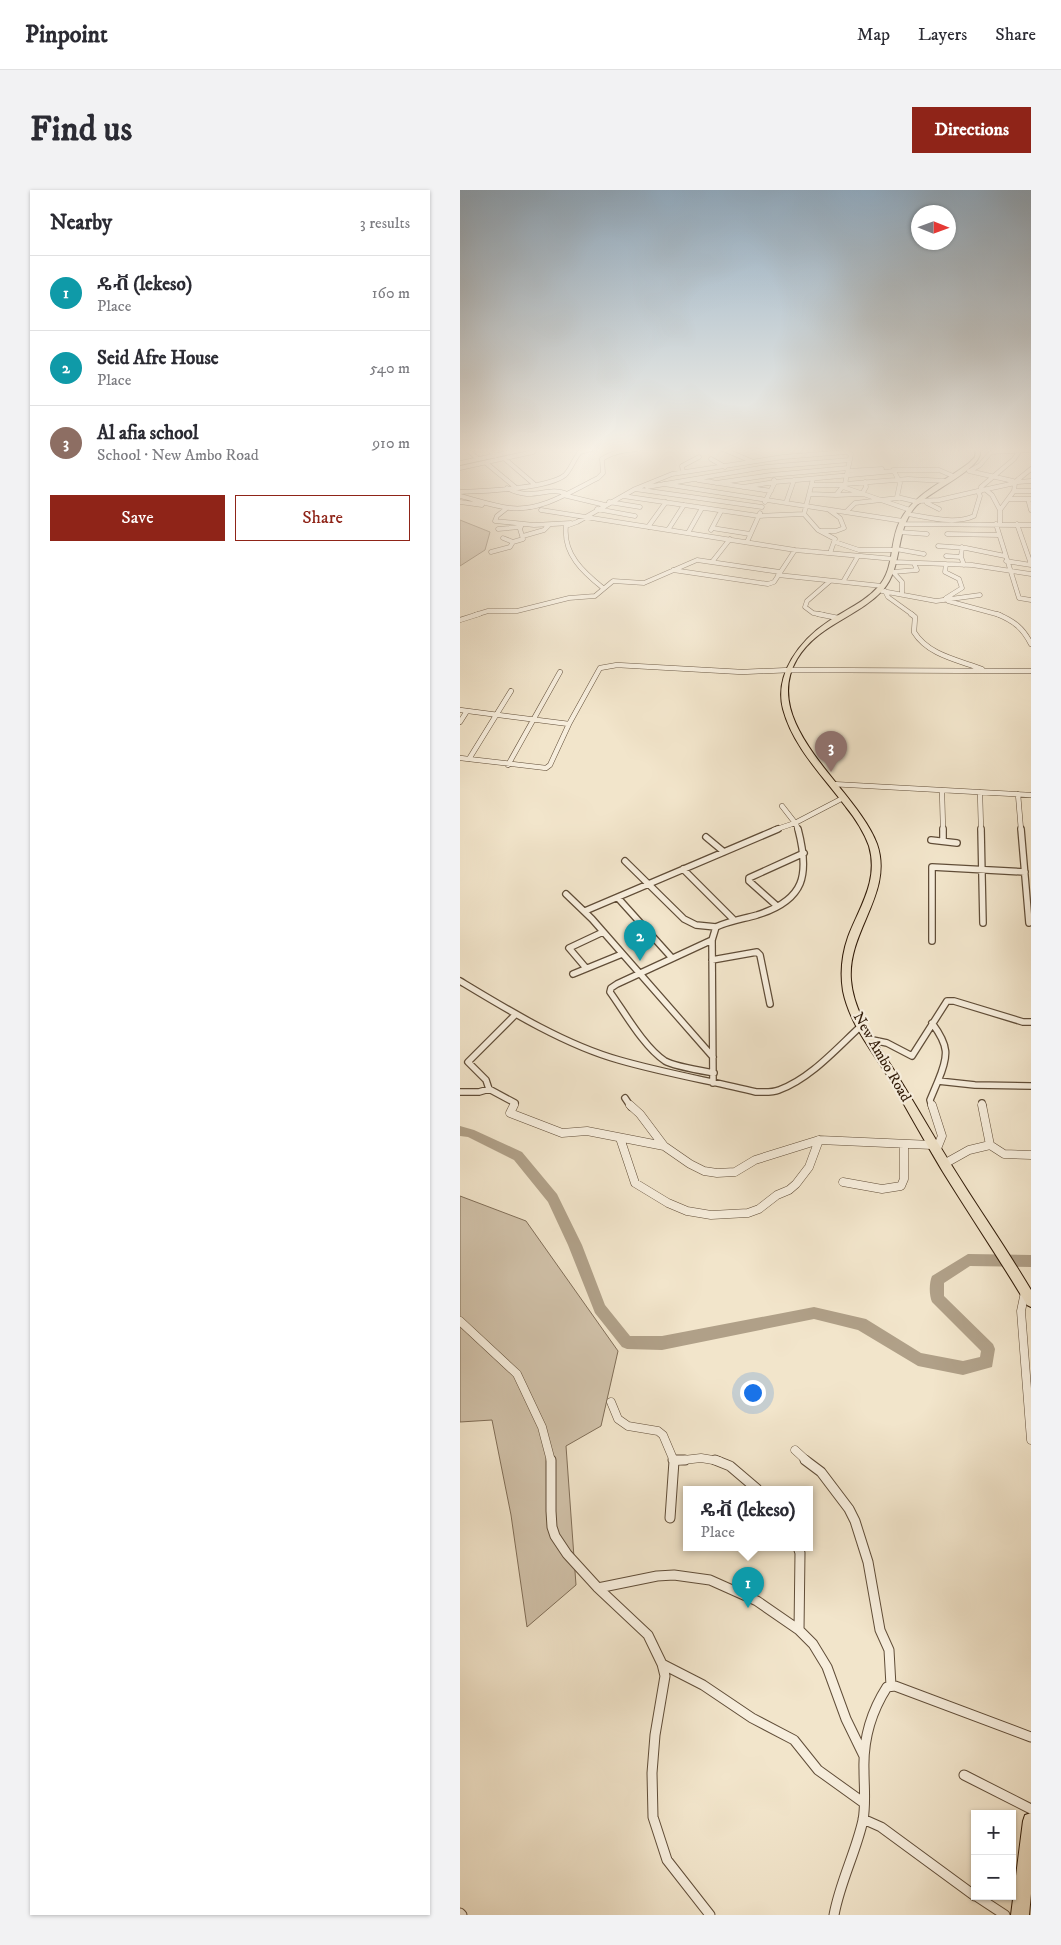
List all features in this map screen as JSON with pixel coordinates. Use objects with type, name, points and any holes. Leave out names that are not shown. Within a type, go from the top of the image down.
[{"type":"main road","name":"New Ambo Road","points":[[902,528],[892,571],[882,589],[813,636],[796,657],[790,670],[785,691],[786,707],[790,722],[800,743],[868,831],[877,863],[875,887],[854,930],[846,967],[850,997],[861,1026],[888,1068],[934,1148],[1025,1291]]},
{"type":"main road","points":[[1020,1915],[1031,1821]]},
{"type":"street","points":[[498,529],[510,528]]},
{"type":"street","points":[[521,528],[523,536]]},
{"type":"street","points":[[503,538],[513,542],[522,539],[523,536],[544,530],[546,528]]},
{"type":"street","points":[[566,528],[564,534],[572,556],[585,572],[603,588]]},
{"type":"street","points":[[651,528],[795,550],[858,556],[924,554]]},
{"type":"street","points":[[688,533],[691,528]]},
{"type":"street","points":[[708,536],[712,528],[750,534]]},
{"type":"street","points":[[747,542],[753,528]]},
{"type":"street","points":[[815,528],[827,536],[835,538],[830,553]]},
{"type":"street","points":[[820,531],[836,531],[844,528]]},
{"type":"street","points":[[916,528],[927,534]]},
{"type":"street","points":[[998,528],[1006,561],[1018,598],[1031,600]]},
{"type":"street","points":[[1006,561],[1031,564],[1018,528]]},
{"type":"street","points":[[946,534],[999,535]]},
{"type":"street","points":[[968,534],[968,548]]},
{"type":"street","points":[[712,562],[730,539]]},
{"type":"street","points":[[491,552],[510,548],[513,542]]},
{"type":"street","points":[[835,542],[853,546],[858,550],[895,555],[914,563],[964,565],[1031,574]]},
{"type":"street","points":[[938,546],[962,547],[1005,556]]},
{"type":"street","points":[[962,547],[961,557],[964,565]]},
{"type":"street","points":[[673,570],[766,584],[773,583],[795,550]]},
{"type":"street","points":[[843,582],[858,556]]},
{"type":"street","points":[[946,556],[961,557]]},
{"type":"street","points":[[460,620],[488,611],[513,611],[569,598],[588,598],[598,594],[615,580],[644,584],[697,560],[830,582],[843,582],[929,600],[980,595]]},
{"type":"street","points":[[892,571],[917,570],[914,563]]},
{"type":"street","points":[[943,600],[962,588],[959,579],[945,572],[946,564]]},
{"type":"street","points":[[892,571],[902,582],[902,594]]},
{"type":"street","points":[[830,582],[807,601],[804,607],[814,613],[838,618]]},
{"type":"street","points":[[882,589],[888,597],[915,617],[913,628],[919,641],[939,653],[988,671]]},
{"type":"street","points":[[943,600],[966,604],[1006,617],[1023,630],[1031,644]]},
{"type":"street","points":[[460,758],[546,768],[550,765],[596,674],[600,668],[606,666],[642,666],[742,672],[790,670],[1031,671]]},
{"type":"street","points":[[508,765],[560,672]]},
{"type":"street","points":[[469,760],[511,691]]},
{"type":"street","points":[[460,710],[570,724]]},
{"type":"street","points":[[460,722],[468,711]]},
{"type":"street","points":[[832,784],[1031,795]]},
{"type":"street","points":[[942,790],[943,841]]},
{"type":"street","points":[[980,792],[983,923]]},
{"type":"street","points":[[1018,794],[1029,923]]},
{"type":"street","points":[[585,911],[795,823],[843,798]]},
{"type":"street","points":[[625,861],[684,919],[696,926],[716,927],[733,919],[755,915],[787,901],[801,886],[806,870],[804,853],[795,823],[786,814],[782,806]]},
{"type":"street","points":[[706,837],[724,852]]},
{"type":"street","points":[[931,840],[957,842]]},
{"type":"street","points":[[777,906],[749,881],[749,878],[804,853]]},
{"type":"street","points":[[932,941],[932,867],[981,868],[1025,872]]},
{"type":"street","points":[[683,869],[733,919]]},
{"type":"street","points":[[566,894],[568,898],[574,900],[585,911],[713,1057]]},
{"type":"street","points":[[618,898],[672,958]]},
{"type":"street","points":[[713,1083],[712,940],[716,927]]},
{"type":"street","points":[[586,968],[569,948],[603,932]]},
{"type":"street","points":[[712,940],[615,986],[610,992],[632,1022],[635,1030],[666,1062],[714,1073]]},
{"type":"street","points":[[712,960],[757,952],[760,955],[770,1004]]},
{"type":"street","points":[[573,974],[622,954]]},
{"type":"street","points":[[460,981],[515,1015],[584,1047],[618,1060],[756,1092],[778,1090],[822,1060],[861,1026]]},
{"type":"street","points":[[868,1039],[886,1043],[912,1056],[945,1003],[954,1001],[1014,1019],[1031,1022]]},
{"type":"street","points":[[515,1015],[468,1062],[486,1080],[489,1089],[515,1103],[510,1113],[562,1132],[587,1131],[664,1146]]},
{"type":"street","points":[[626,1098],[628,1104],[640,1114],[664,1146],[704,1171],[727,1174],[741,1170],[755,1160],[819,1140],[934,1148],[942,1136],[930,1100],[946,1063],[947,1047],[932,1023]]},
{"type":"street","points":[[938,1081],[982,1086],[1031,1086]]},
{"type":"street","points":[[460,1092],[480,1092],[489,1089]]},
{"type":"street","points":[[982,1103],[990,1145]]},
{"type":"street","points":[[620,1138],[635,1182],[678,1208],[700,1216],[744,1214],[755,1212],[769,1204],[777,1195],[790,1190],[800,1179],[812,1162],[819,1140]]},
{"type":"street","points":[[944,1164],[969,1150],[990,1145],[1004,1154],[1031,1155]]},
{"type":"street","points":[[843,1182],[882,1189],[901,1186],[904,1179],[904,1146]]},
{"type":"street","points":[[1025,1291],[1021,1311],[1031,1440]]},
{"type":"street","points":[[460,1321],[517,1374],[547,1441],[552,1463],[551,1512],[555,1536],[567,1554],[598,1588],[648,1635],[662,1664],[665,1676],[655,1735],[652,1774],[653,1816],[658,1840],[667,1860],[710,1915]]},
{"type":"street","points":[[611,1402],[618,1419],[628,1426],[658,1431],[663,1435],[674,1461],[670,1518]]},
{"type":"street","points":[[795,1450],[821,1472],[849,1509],[855,1521],[870,1569],[880,1630],[889,1650],[891,1686]]},
{"type":"street","points":[[674,1461],[713,1459],[720,1461],[753,1486]]},
{"type":"street","points":[[798,1630],[800,1607],[799,1551]]},
{"type":"street","points":[[598,1588],[657,1576],[674,1575],[710,1580],[757,1601],[798,1630],[813,1644],[827,1667],[846,1719],[864,1756]]},
{"type":"street","points":[[662,1664],[703,1685],[752,1718],[794,1740],[818,1770],[864,1803]]},
{"type":"street","points":[[834,1915],[846,1867],[863,1819],[864,1756],[877,1701],[887,1687],[891,1686],[906,1690],[1031,1737]]},
{"type":"street","points":[[964,1774],[1031,1809]]},
{"type":"street","points":[[863,1819],[881,1827],[971,1893]]},
{"type":"street","points":[[981,1900],[1005,1915]]},
{"type":"shaded area","points":[[460,528],[479,528],[490,532],[485,550],[460,566]]},
{"type":"shaded area","points":[[460,1196],[526,1221],[618,1351],[601,1426],[566,1446],[576,1585],[527,1627],[511,1515],[492,1420],[460,1422]]},
{"type":"waterway","points":[[460,1131],[470,1133],[518,1156],[553,1198],[575,1245],[600,1309],[627,1342],[662,1343],[814,1313],[861,1324],[918,1359],[963,1368],[987,1362],[988,1349],[937,1298],[937,1280],[968,1260],[1031,1261]]},
{"type":"place","name":"Al afia school","points":[[831,772]]},
{"type":"place","name":"Seid Afre House","points":[[640,961]]},
{"type":"place","name":"ዴቭ (lekeso)","points":[[748,1608]]}]
